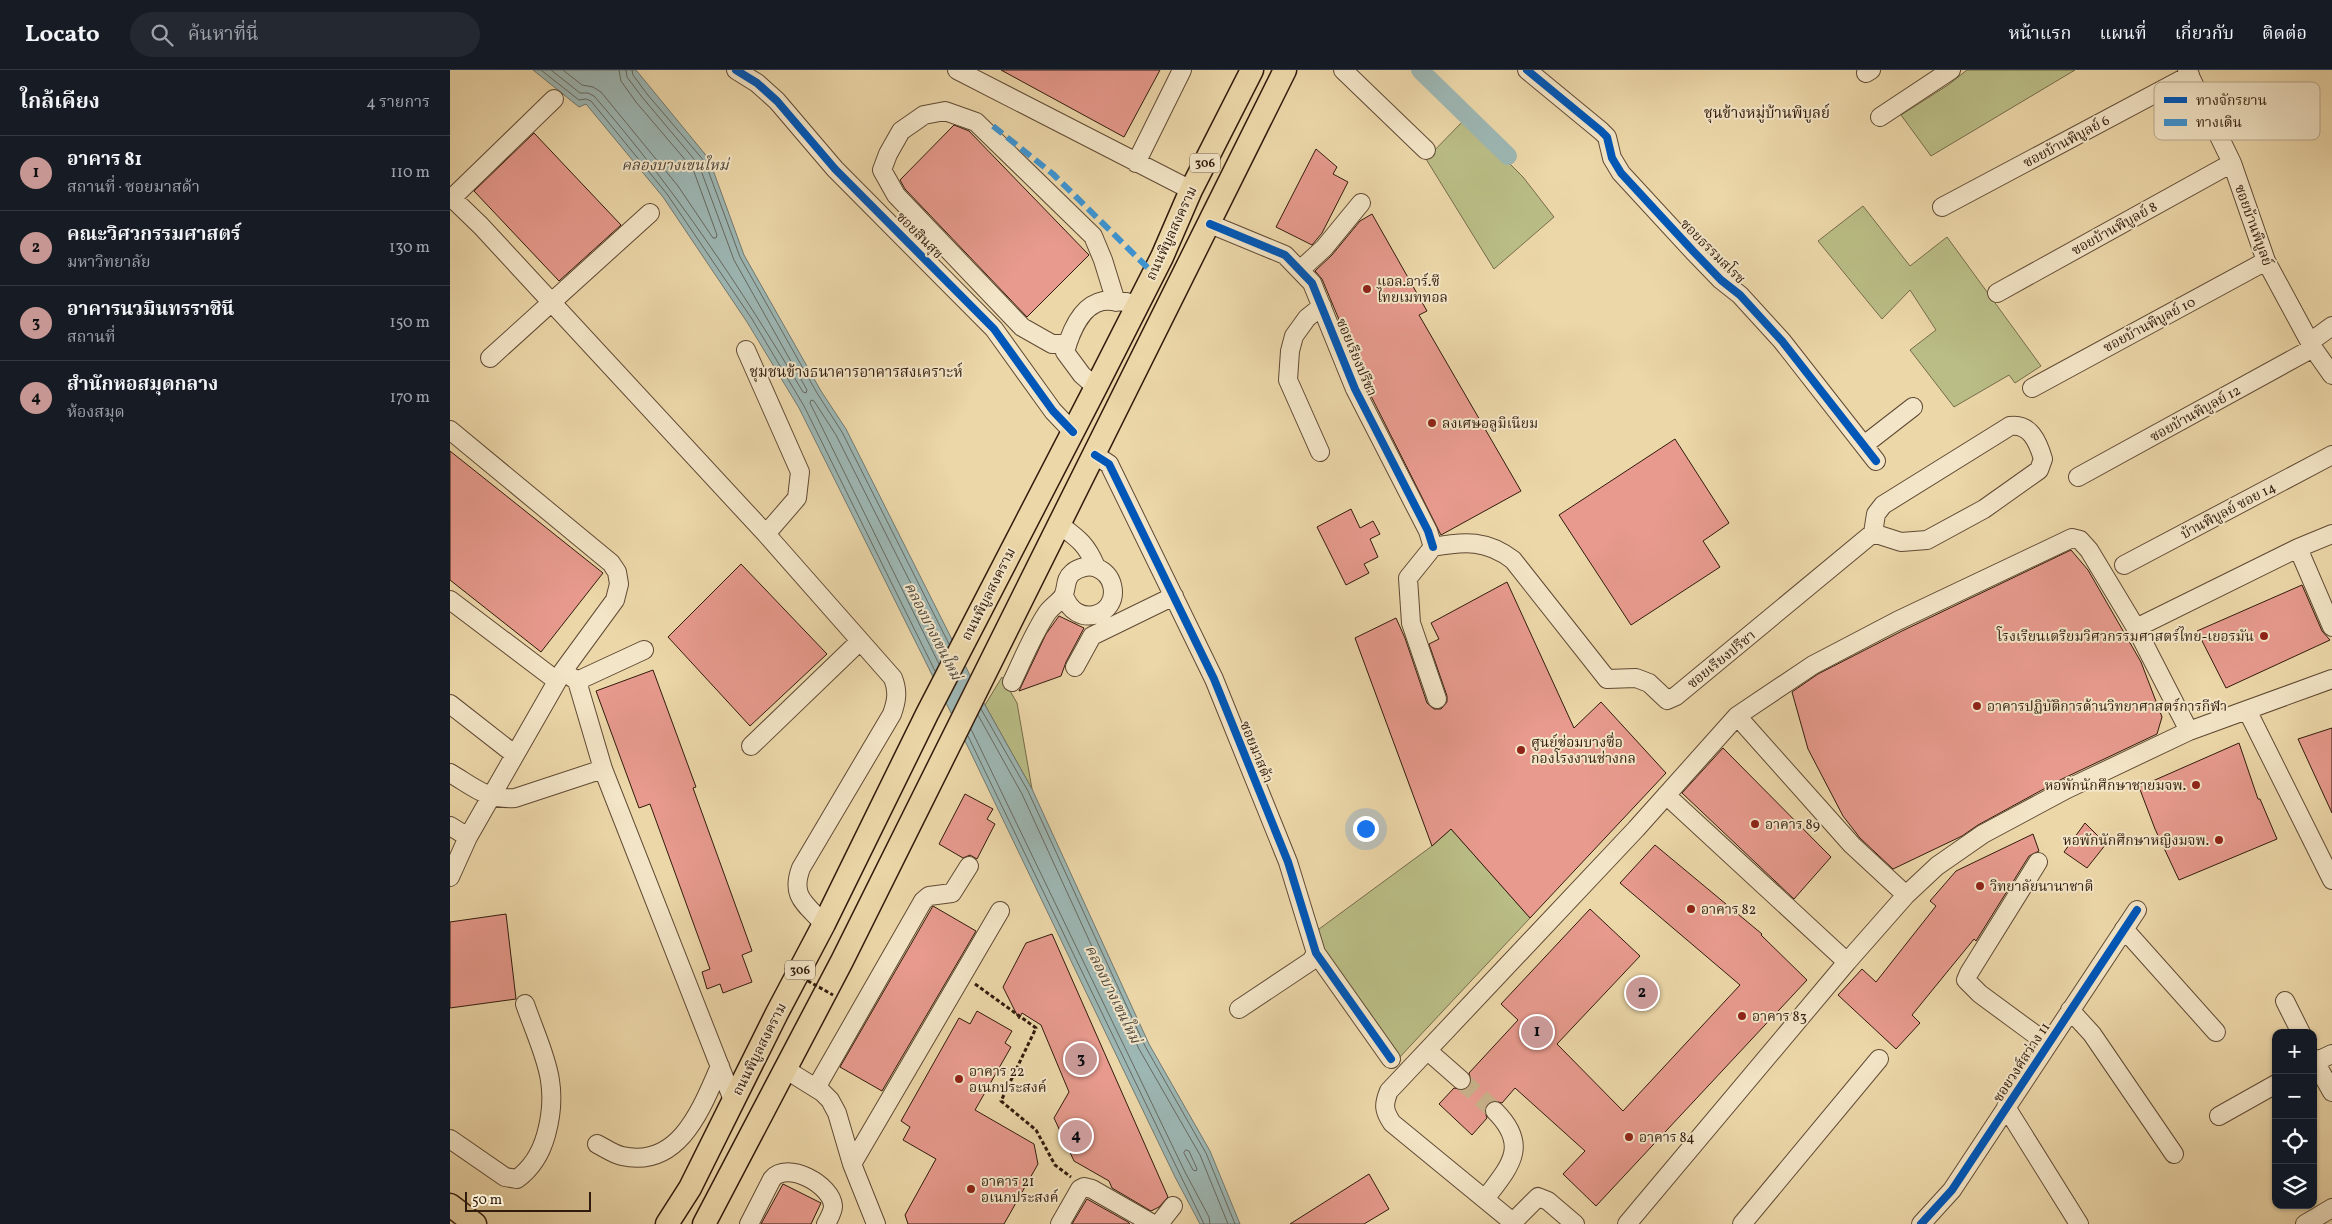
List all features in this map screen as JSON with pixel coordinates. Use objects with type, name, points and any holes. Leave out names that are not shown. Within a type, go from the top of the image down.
[{"type":"main road","name":"ถนนพิบูลสงคราม","points":[[667,1224],[690,1188],[824,924],[970,629],[1096,388],[1127,302],[1162,257],[1191,190],[1249,71]]},
{"type":"main road","name":"ถนนพิบูลสงคราม","points":[[704,1224],[842,961],[1210,224],[1283,73]]},
{"type":"main road","points":[[1191,190],[1211,184],[1218,179],[1267,82],[1271,76],[1283,73]]},
{"type":"main road","points":[[1162,257],[1172,251],[1191,224],[1198,222],[1210,224]]},
{"type":"main road","points":[[450,1205],[475,1224]]},
{"type":"street","name":"ซอยสินสุข","points":[[736,70],[757,83],[777,101],[835,168],[994,329],[1053,411],[1073,432]]},
{"type":"street","points":[[958,70],[1191,190]]},
{"type":"street","points":[[1136,163],[1182,70]]},
{"type":"street","points":[[1343,70],[1426,150]]},
{"type":"street","name":"ซอยธรรมสโรช","points":[[1526,70],[1601,130],[1606,137],[1612,158],[1621,173],[1693,251],[1721,280],[1740,295],[1782,341],[1876,461]]},
{"type":"street","points":[[1880,117],[1951,70]]},
{"type":"street","name":"ซอยบ้านพิบูลย์ 6","points":[[2171,82],[2189,72]]},
{"type":"street","name":"ซอยบ้านพิบูลย์ 6","points":[[1942,207],[2154,91]]},
{"type":"street","points":[[554,99],[451,199],[550,302],[766,534],[893,678],[897,688],[897,700],[892,714],[800,868],[796,880],[797,892],[824,924]]},
{"type":"street","points":[[1067,344],[1052,344],[1022,327],[896,195],[882,170],[888,154],[901,131],[924,116],[945,111],[976,122],[1093,236],[1103,260],[1127,302]]},
{"type":"street","name":"ซอยบ้านพิบูลย์","points":[[2221,140],[2232,163],[2266,261],[2311,345],[2332,375]]},
{"type":"street","name":"ซอยบ้านพิบูลย์ 8","points":[[1997,293],[2232,163]]},
{"type":"street","points":[[1300,270],[1324,248],[1361,203]]},
{"type":"street","points":[[490,358],[650,214]]},
{"type":"street","name":"ซอยเรียงปรีชา","points":[[1210,224],[1284,255],[1312,283],[1355,390],[1428,532],[1433,547],[1472,542],[1500,550],[1514,560],[1607,679],[1636,678],[1649,683],[1667,700],[1676,696],[1874,533]]},
{"type":"street","name":"ซอยบ้านพิบูลย์ 10","points":[[2032,388],[2266,261]]},
{"type":"street","points":[[1096,388],[1082,375],[1065,352],[1072,329],[1090,308],[1103,301],[1127,302]]},
{"type":"street","points":[[1320,452],[1288,380],[1290,351],[1294,336],[1307,318],[1322,306]]},
{"type":"street","name":"ซอยบ้านพิบูลย์ 12","points":[[2078,477],[2311,345],[2332,326]]},
{"type":"street","points":[[746,350],[800,472],[797,498],[766,534]]},
{"type":"street","points":[[1864,444],[1913,407]]},
{"type":"street","points":[[2010,426],[2026,428],[2040,447],[2043,459],[2039,470],[1984,510],[1927,540],[1901,542],[1874,533],[1876,514],[1883,505],[2010,426]]},
{"type":"street","points":[[450,430],[611,563],[617,572],[619,584],[615,600],[566,678],[514,754],[468,837],[450,877]]},
{"type":"street","name":"ซอยมาสด้า","points":[[1095,455],[1109,464],[1211,672],[1288,862],[1316,954],[1391,1059]]},
{"type":"street","name":"บ้านพิบูลย์ ซอย 14","points":[[2124,565],[2332,455]]},
{"type":"street","points":[[1060,525],[1082,541],[1091,554],[1096,568]]},
{"type":"street","points":[[2136,628],[2298,548],[2332,534]]},
{"type":"street","points":[[1574,1224],[1548,1201],[1538,1197],[1514,1223],[1392,1123],[1385,1113],[1384,1103],[1389,1091],[1666,795],[1737,716],[1814,665],[1897,621],[2072,538],[2080,540],[2089,550],[2136,628],[2189,731]]},
{"type":"street","points":[[1433,547],[1408,578],[1411,623],[1437,699]]},
{"type":"street","points":[[2298,548],[2332,627]]},
{"type":"street","points":[[1012,682],[1046,614],[1064,595],[1067,580],[1072,573],[1087,566],[1096,568],[1109,577],[1113,592],[1123,606],[1137,613]]},
{"type":"street","points":[[1084,616],[1099,613],[1106,608],[1111,601],[1113,592]]},
{"type":"street","points":[[1064,595],[1071,608],[1091,620],[1092,636],[1075,667]]},
{"type":"street","points":[[1092,636],[1174,596]]},
{"type":"street","points":[[450,600],[566,678],[733,1100]]},
{"type":"street","points":[[751,746],[860,641]]},
{"type":"street","points":[[566,678],[644,650]]},
{"type":"street","points":[[1627,1224],[1847,962],[1906,895],[1943,861],[1984,834],[2067,789],[2189,731],[2332,679]]},
{"type":"street","points":[[450,704],[514,754]]},
{"type":"street","points":[[2246,710],[2332,880]]},
{"type":"street","points":[[1737,716],[1852,845],[1906,895]]},
{"type":"street","points":[[450,773],[490,797],[515,798],[603,769]]},
{"type":"street","points":[[1666,795],[1847,962]]},
{"type":"street","points":[[450,826],[468,837]]},
{"type":"street","points":[[2038,862],[1968,973],[1966,980],[1980,994],[2048,1044]]},
{"type":"street","points":[[816,1088],[923,900],[929,896],[952,894],[969,866]]},
{"type":"street","name":"ซอยวงศ์สว่าง 11","points":[[1921,1224],[1952,1190],[2137,910]]},
{"type":"street","points":[[852,1164],[1000,911]]},
{"type":"street","points":[[2124,929],[2216,1032]]},
{"type":"street","points":[[1239,1009],[1311,961],[1316,954]]},
{"type":"street","points":[[2285,1001],[2299,1029]]},
{"type":"street","points":[[450,1139],[505,1177],[517,1179],[529,1170],[543,1143],[552,1114],[553,1090],[549,1072],[524,1004]]},
{"type":"street","points":[[2070,1010],[2092,1034],[2174,1154]]},
{"type":"street","points":[[1428,1051],[1460,1080]]},
{"type":"street","points":[[2317,1060],[2332,1054]]},
{"type":"street","points":[[1742,1224],[1879,1059]]},
{"type":"street","points":[[597,1144],[620,1156],[637,1158],[653,1155],[670,1147],[681,1138],[698,1114],[720,1066]]},
{"type":"street","points":[[2317,1066],[2332,1092]]},
{"type":"street","points":[[785,1069],[816,1088],[830,1100],[837,1113],[852,1164],[876,1224]]},
{"type":"street","points":[[2220,1116],[2272,1086]]},
{"type":"street","name":"ซอยวงศ์สว่าง 11","points":[[2006,1107],[2079,1224]]},
{"type":"street","points":[[1485,1199],[1508,1169],[1515,1148],[1508,1123],[1495,1111]]},
{"type":"street","points":[[749,1224],[772,1179],[776,1173],[784,1171],[806,1177],[824,1187],[831,1197],[833,1204],[832,1212],[826,1224]]},
{"type":"street","points":[[1060,1224],[1080,1189],[1084,1187],[1092,1189],[1152,1224]]},
{"type":"street","points":[[1159,1224],[1173,1206]]},
{"type":"street","points":[[2305,1224],[2332,1208]]},
{"type":"path","points":[[785,968],[833,994]]},
{"type":"path","points":[[963,975],[1036,1028],[1001,1101],[1036,1130],[1055,1165],[1084,1187]]},
{"type":"green space","points":[[1967,70],[2075,70],[1931,156],[1901,115],[1948,85]]},
{"type":"green space","points":[[1465,119],[1523,177],[1554,217],[1494,269],[1426,159]]},
{"type":"green space","points":[[1863,206],[1910,266],[1947,237],[2041,366],[2015,383],[2009,375],[1954,407],[1910,350],[1936,330],[1910,290],[1882,319],[1818,241]]},
{"type":"green space","points":[[1002,677],[1017,703],[1032,789],[985,705]]},
{"type":"green space","points":[[1451,829],[1530,918],[1398,1059],[1321,954],[1315,932],[1432,846]]},
{"type":"water","name":"คลองบางเขนใหม่","points":[[533,70],[636,70],[709,159],[744,255],[821,391],[846,429],[985,705],[1032,789],[1149,1044],[1210,1151],[1240,1224],[1200,1224],[1175,1177],[970,751],[799,408],[747,322],[663,197],[586,104],[579,107]]},
{"type":"building","points":[[1001,70],[1160,70],[1124,137]]},
{"type":"building","points":[[954,125],[969,131],[1089,255],[1027,317],[905,189],[900,180]]},
{"type":"building","points":[[534,133],[621,225],[559,281],[474,191]]},
{"type":"building","points":[[1316,149],[1337,167],[1333,174],[1348,182],[1322,233],[1312,245],[1276,227]]},
{"type":"building","name":"ลงเศษอลูมิเนียม","points":[[1372,214],[1427,311],[1419,315],[1521,491],[1441,535],[1371,396],[1322,279],[1315,271],[1332,255],[1360,221]]},
{"type":"building","points":[[1675,439],[1729,523],[1703,541],[1720,567],[1631,625],[1559,515]]},
{"type":"building","points":[[450,451],[603,573],[541,652],[450,580]]},
{"type":"building","points":[[1351,509],[1360,528],[1373,521],[1380,534],[1370,539],[1378,557],[1364,564],[1369,573],[1346,585],[1317,527]]},
{"type":"building","name":"อาคารปฏิบัติการด้านวิทยาศาสตร์การกีฬา","points":[[2071,550],[2088,570],[2141,662],[2162,717],[2157,734],[2062,779],[1978,825],[1962,836],[1893,869],[1860,838],[1843,816],[1808,749],[1792,692],[1818,674],[1902,631]]},
{"type":"building","points":[[741,564],[827,654],[750,726],[668,637]]},
{"type":"building","name":"ศูนย์ซ่อมบางซื่อ กองโรงงานช่างกล","points":[[1507,582],[1574,728],[1601,702],[1666,773],[1530,918],[1451,829],[1432,846],[1355,638],[1396,618],[1405,638],[1427,703],[1434,709],[1441,709],[1447,702],[1447,696],[1429,644],[1439,639],[1431,623]]},
{"type":"building","name":"โรงเรียนเตรียมวิศวกรรมศาสตร์ไทย-เยอรมัน","points":[[2302,585],[2322,631],[2330,640],[2226,688],[2197,631]]},
{"type":"building","points":[[1059,616],[1084,628],[1066,662],[1061,676],[1019,691],[1046,634]]},
{"type":"building","points":[[653,670],[696,787],[693,788],[752,951],[742,955],[752,982],[723,993],[720,984],[707,989],[702,972],[710,969],[650,804],[639,808],[596,691]]},
{"type":"building","points":[[2332,728],[2332,813],[2298,739]]},
{"type":"building","points":[[2239,743],[2258,799],[2260,799],[2277,839],[2179,880],[2155,829],[2139,787]]},
{"type":"building","name":"อาคาร 89","points":[[1723,748],[1831,857],[1794,899],[1682,793]]},
{"type":"building","points":[[965,794],[993,809],[987,819],[995,824],[977,859],[970,855],[963,858],[939,844]]},
{"type":"building","points":[[2085,823],[2106,844],[2087,868],[2064,852]]},
{"type":"building","points":[[2033,834],[2039,851],[2029,856],[1976,941],[1974,939],[1912,1015],[1920,1023],[1896,1049],[1838,995],[1862,969],[1876,982],[1936,906],[1930,901],[1956,871]]},
{"type":"building","points":[[1655,845],[1762,934],[1807,980],[1596,1206],[1563,1174],[1585,1151],[1515,1088],[1502,1103],[1494,1101],[1488,1103],[1485,1112],[1487,1118],[1472,1135],[1439,1104],[1454,1088],[1464,1090],[1469,1087],[1471,1082],[1469,1073],[1518,1020],[1501,1004],[1590,909],[1640,956],[1557,1044],[1623,1111],[1740,985],[1620,883]]},
{"type":"building","points":[[933,906],[976,931],[882,1091],[840,1067]]},
{"type":"building","points":[[506,914],[516,999],[450,1008],[450,922]]},
{"type":"building","points":[[1052,934],[1168,1197],[1159,1207],[1151,1211],[1112,1188],[1109,1181],[1074,1161],[1054,1118],[1069,1092],[1041,1025],[1022,1013],[1019,1019],[1003,987],[1026,943]]},
{"type":"building","points":[[977,1011],[1012,1031],[1005,1043],[1011,1047],[975,1110],[1034,1144],[1038,1164],[1004,1224],[908,1224],[905,1215],[936,1159],[903,1140],[910,1127],[901,1121],[959,1018],[970,1024]]},
{"type":"building","points":[[1369,1174],[1389,1209],[1364,1224],[1290,1224]]},
{"type":"building","points":[[783,1184],[821,1203],[811,1224],[761,1224]]},
{"type":"building","points":[[1087,1199],[1128,1222],[1130,1224],[1072,1224]]},
{"type":"waterway","points":[[1420,70],[1508,156]]},
{"type":"tunnel","points":[[1461,1080],[1495,1111]]},
{"type":"marked path","points":[[993,126],[1053,174],[1153,273]]},
{"type":"cycle path","points":[[736,70],[757,83],[777,101],[835,169],[994,329],[1053,411],[1073,432]]},
{"type":"cycle path","points":[[1527,70],[1607,137],[1612,158],[1621,173],[1693,251],[1721,280],[1740,295],[1782,341],[1876,461]]},
{"type":"cycle path","points":[[1210,224],[1285,255],[1312,283],[1355,389],[1428,531],[1433,547]]},
{"type":"cycle path","points":[[1095,455],[1109,464],[1214,679],[1288,862],[1316,953],[1391,1059]]},
{"type":"cycle path","points":[[1921,1224],[1952,1190],[2137,910]]},
{"type":"place","name":"แอล.อาร์.ซี ไทยเมททอล","points":[[1367,289]]},
{"type":"place","name":"ลงเศษอลูมิเนียม","points":[[1432,423]]},
{"type":"place","name":"โรงเรียนเตรียมวิศวกรรมศาสตร์ไทย-เยอรมัน","points":[[2264,636]]},
{"type":"place","name":"อาคารปฏิบัติการด้านวิทยาศาสตร์การกีฬา","points":[[1977,706]]},
{"type":"place","name":"ศูนย์ซ่อมบางซื่อ กองโรงงานช่างกล","points":[[1521,750]]},
{"type":"place","name":"หอพักนักศึกษาชายมจพ.","points":[[2196,785]]},
{"type":"place","name":"อาคาร 89","points":[[1755,824]]},
{"type":"place","name":"หอพักนักศึกษาหญิงมจพ.","points":[[2219,840]]},
{"type":"place","name":"วิทยาลัยนานาชาติ","points":[[1980,886]]},
{"type":"place","name":"อาคาร 82","points":[[1691,909]]},
{"type":"place","name":"คณะวิศวกรรมศาสตร์","points":[[1642,993]]},
{"type":"place","name":"อาคาร 83","points":[[1742,1016]]},
{"type":"place","name":"อาคาร 81","points":[[1537,1032]]},
{"type":"place","name":"อาคารนวมินทรราชินี","points":[[1081,1059]]},
{"type":"place","name":"อาคาร 22 อเนกประสงค์","points":[[959,1079]]},
{"type":"place","name":"สำนักหอสมุดกลาง","points":[[1076,1136]]},
{"type":"place","name":"อาคาร 84","points":[[1629,1137]]},
{"type":"place","name":"อาคาร 21 อเนกประสงค์","points":[[971,1189]]},
{"type":"district","name":"ชุนข้างหมู่บ้านพิบูลย์","points":[[1767,113]]},
{"type":"district","name":"ชุมชนข้างธนาคารอาคารสงเคราะห์","points":[[856,372]]}]
